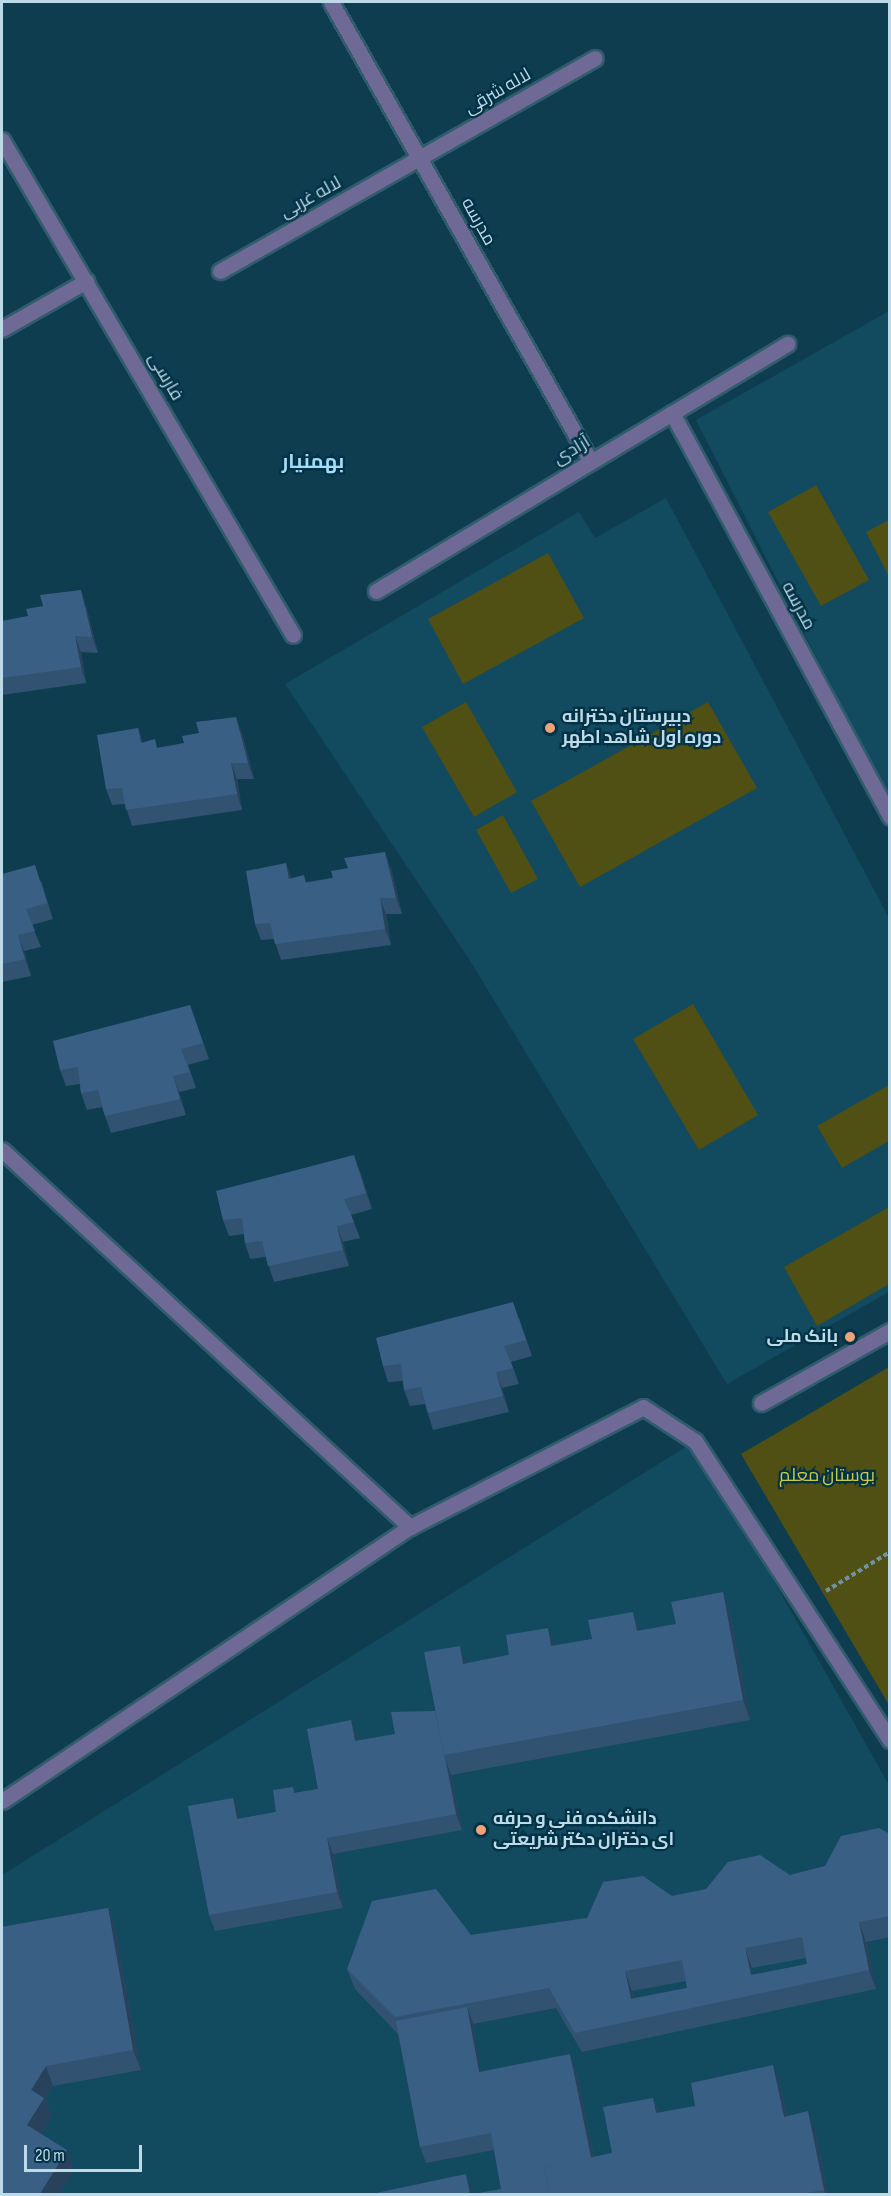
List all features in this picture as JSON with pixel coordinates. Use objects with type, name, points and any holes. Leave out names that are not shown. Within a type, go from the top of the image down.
[{"type":"street","name":"مدرسه","points":[[331,2],[591,462]]},
{"type":"street","name":"لاله شرقی","points":[[421,160],[595,58]]},
{"type":"street","name":"فارسی","points":[[2,140],[293,635]]},
{"type":"street","name":"لاله غربی","points":[[220,271],[421,160]]},
{"type":"street","points":[[2,329],[86,281]]},
{"type":"street","name":"آزادی","points":[[376,591],[787,344]]},
{"type":"street","name":"مدرسه","points":[[672,413],[890,817]]},
{"type":"street","points":[[2,1150],[410,1527]]},
{"type":"street","points":[[761,1403],[890,1331]]},
{"type":"street","points":[[2,1801],[410,1527],[643,1407],[695,1441],[890,1740]]},
{"type":"path","points":[[823,1592],[890,1552]]},
{"type":"shaded area","points":[[889,311],[889,800],[696,420]]},
{"type":"shaded area","points":[[666,498],[889,918],[889,1292],[727,1384],[469,959],[285,684],[579,512],[595,538]]},
{"type":"shaded area","name":"دانشکده فنی و حرفه ای دختران دکتر شریعتی","points":[[695,1441],[889,1785],[889,2194],[2,2194],[2,1875]]},
{"type":"green space","points":[[816,485],[869,580],[821,606],[768,512]]},
{"type":"green space","points":[[889,520],[889,577],[866,532]]},
{"type":"green space","points":[[548,553],[584,618],[463,684],[428,619]]},
{"type":"green space","points":[[466,702],[517,792],[474,817],[422,727]]},
{"type":"green space","points":[[708,702],[757,788],[580,887],[531,801]]},
{"type":"green space","points":[[503,815],[538,879],[511,893],[476,830]]},
{"type":"green space","points":[[693,1004],[758,1115],[699,1150],[633,1039]]},
{"type":"green space","points":[[889,1085],[889,1141],[842,1168],[817,1126]]},
{"type":"green space","points":[[889,1207],[889,1284],[817,1326],[784,1267]]},
{"type":"green space","name":"بوستان معلم","points":[[889,1367],[889,1705],[741,1454]]},
{"type":"building","points":[[81,590],[92,637],[75,636],[81,667],[2,678],[2,621],[28,616],[26,609],[43,606],[40,595]]},
{"type":"building","points":[[236,717],[248,763],[231,763],[237,794],[126,810],[122,788],[106,789],[97,735],[138,728],[141,743],[155,739],[157,748],[184,743],[182,736],[199,733],[196,722]]},
{"type":"building","points":[[385,852],[396,898],[380,898],[385,929],[275,944],[270,923],[255,924],[246,871],[286,863],[289,879],[304,875],[306,883],[333,878],[331,871],[348,868],[344,858]]},
{"type":"building","points":[[35,865],[47,903],[26,909],[35,931],[18,935],[25,959],[2,964],[2,874]]},
{"type":"building","points":[[190,1005],[203,1043],[181,1049],[190,1072],[173,1076],[180,1099],[105,1116],[98,1090],[81,1093],[78,1067],[60,1070],[53,1041]]},
{"type":"building","points":[[354,1155],[366,1193],[344,1199],[354,1222],[337,1226],[343,1250],[268,1266],[262,1241],[245,1243],[242,1218],[223,1220],[216,1191]]},
{"type":"building","points":[[513,1302],[526,1340],[504,1346],[513,1368],[496,1372],[503,1396],[428,1413],[421,1387],[404,1390],[401,1364],[383,1366],[376,1338]]},
{"type":"building","points":[[723,1592],[743,1700],[444,1755],[424,1652],[460,1646],[463,1664],[509,1655],[506,1635],[548,1628],[551,1646],[592,1639],[588,1620],[633,1612],[637,1631],[676,1624],[671,1602]]},
{"type":"building","points":[[435,1711],[456,1814],[327,1838],[337,1892],[209,1915],[188,1806],[233,1798],[237,1819],[276,1812],[273,1790],[293,1787],[294,1793],[318,1789],[307,1729],[351,1720],[355,1741],[395,1734],[391,1712]]},
{"type":"building","points":[[879,1828],[890,1834],[890,1916],[859,1922],[869,1970],[575,2033],[549,1988],[395,2017],[347,1969],[372,1901],[436,1889],[471,1935],[587,1918],[603,1882],[643,1876],[672,1896],[706,1889],[728,1862],[760,1855],[790,1875],[825,1866],[841,1836]],"holes":[[[802,1937],[807,1964],[751,1975],[745,1948]],[[682,1960],[687,1988],[631,1999],[625,1971]]]},
{"type":"building","points":[[108,1908],[133,2050],[46,2066],[31,2090],[44,2098],[27,2125],[67,2150],[40,2194],[2,2194],[2,1927]]},
{"type":"building","points":[[467,2007],[479,2072],[570,2054],[591,2158],[544,2167],[550,2194],[474,2194],[501,2189],[491,2133],[420,2147],[396,2021]]},
{"type":"building","points":[[773,2065],[784,2117],[808,2111],[824,2190],[800,2194],[550,2194],[544,2167],[612,2153],[603,2107],[653,2098],[656,2113],[695,2106],[691,2083]]},
{"type":"building","points":[[466,2174],[470,2194],[376,2194],[376,2193]]},
{"type":"place","name":"دبیرستان دخترانه دوره اول شاهد اطهر","points":[[550,728]]},
{"type":"place","name":"بانک ملی","points":[[850,1337]]},
{"type":"place","name":"دانشکده فنی و حرفه ای دختران دکتر شریعتی","points":[[481,1830]]},
{"type":"district","name":"بهمنیار","points":[[313,462]]}]
